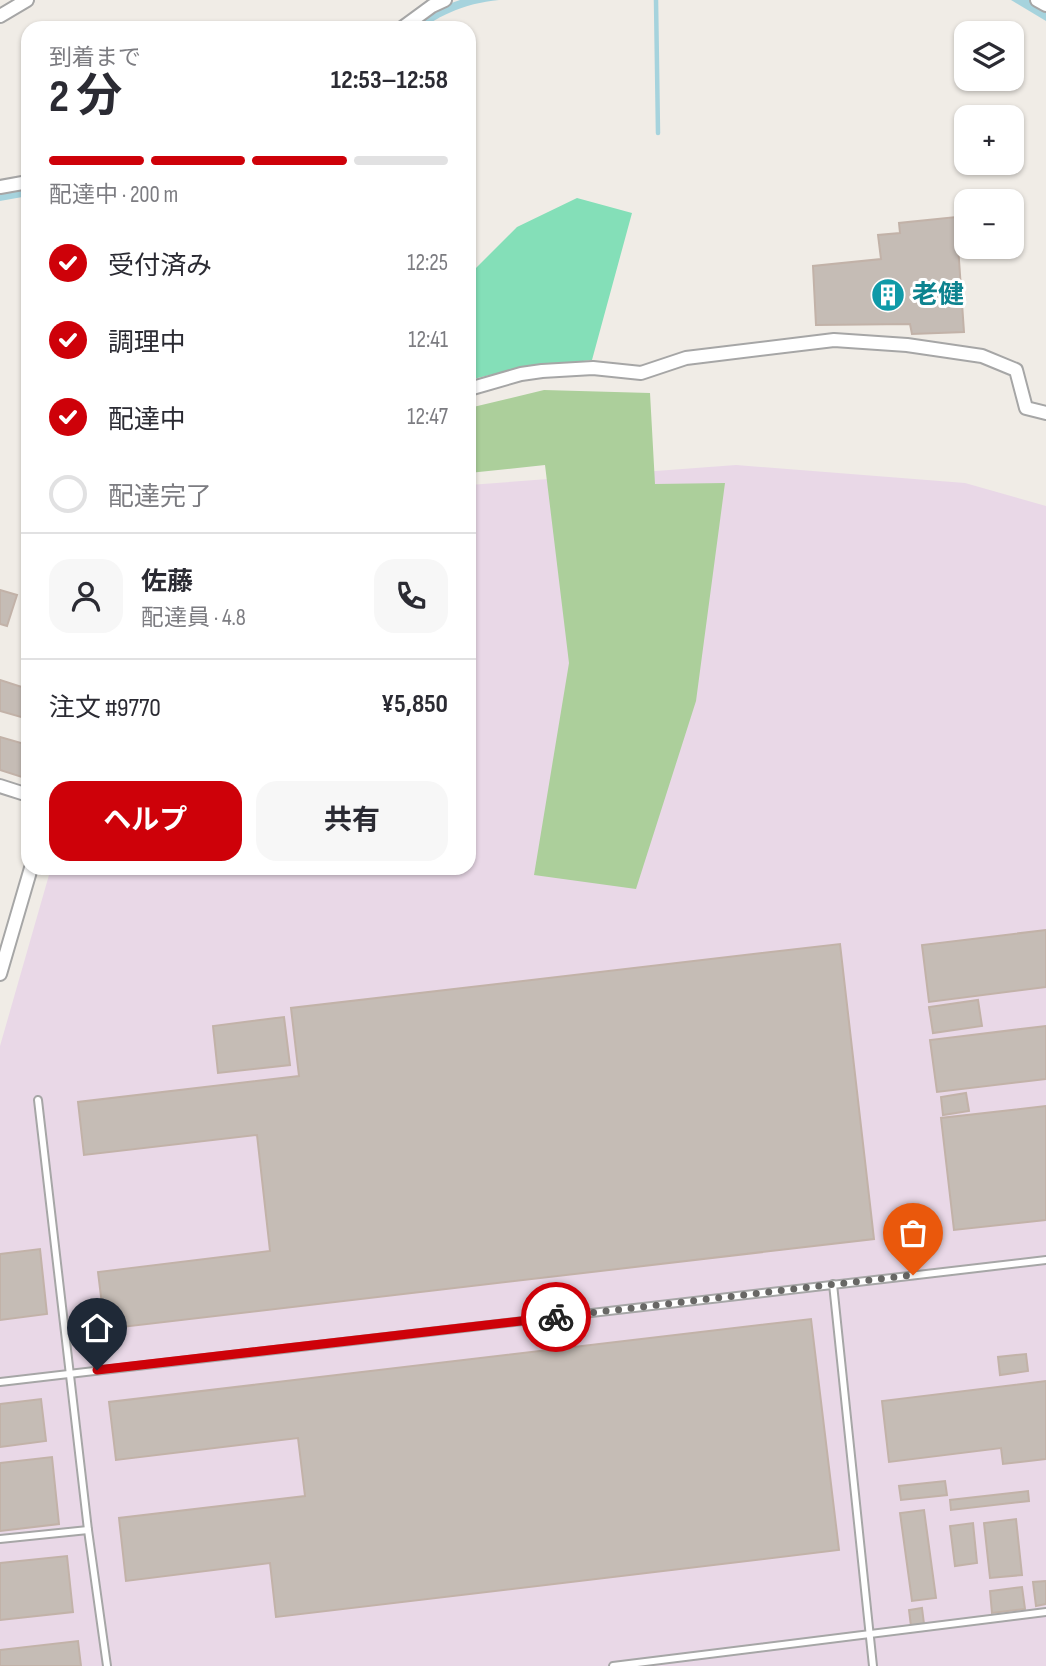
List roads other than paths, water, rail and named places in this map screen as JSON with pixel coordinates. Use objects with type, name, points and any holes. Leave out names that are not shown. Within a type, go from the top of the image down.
[{"type":"street","points":[[0,16],[27,0]]},
{"type":"street","points":[[411,21],[444,0]]},
{"type":"street","points":[[1037,0],[1046,5]]},
{"type":"street","points":[[0,187],[21,183]]},
{"type":"street","points":[[476,387],[542,371],[593,368],[641,373],[686,358],[848,340],[982,356],[1016,370],[1026,408],[1046,413]]},
{"type":"street","points":[[0,786],[21,793]]},
{"type":"street","points":[[0,974],[30,875]]},
{"type":"lane","points":[[38,1100],[88,1530],[107,1666]]},
{"type":"lane","points":[[0,1382],[1046,1260]]},
{"type":"lane","points":[[833,1284],[873,1666]]},
{"type":"lane","points":[[0,1539],[88,1530]]},
{"type":"lane","points":[[613,1666],[1046,1612]]},
{"type":"water","points":[[460,0],[499,0],[468,6],[433,21],[418,21],[443,6]]},
{"type":"water","points":[[1011,0],[1029,0],[1046,10],[1046,21]]},
{"type":"water","points":[[21,188],[21,197],[0,201],[0,192]]},
{"type":"waterway","points":[[656,0],[658,133]]},
{"type":"place","name":"老健","points":[[888,295]]}]
